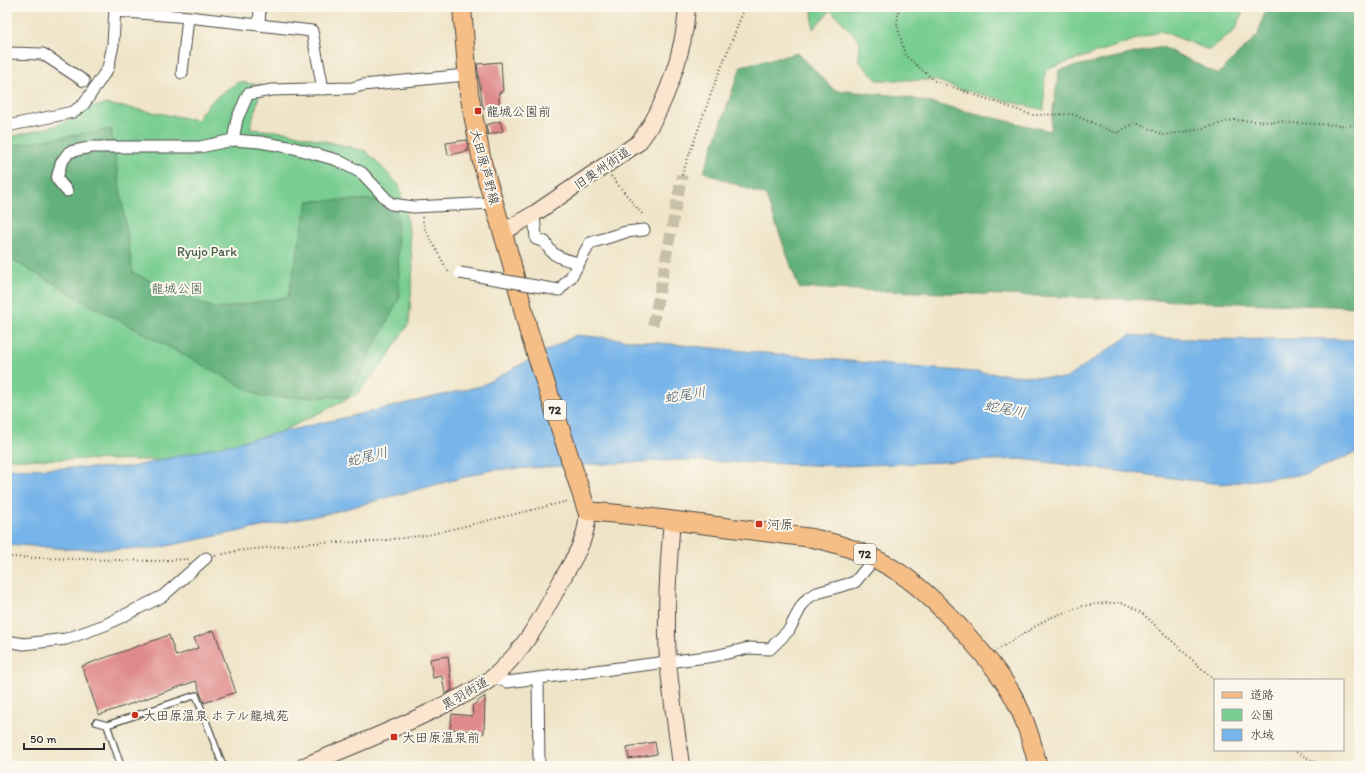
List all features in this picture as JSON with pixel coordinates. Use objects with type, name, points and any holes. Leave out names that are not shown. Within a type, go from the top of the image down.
[{"type":"main road","name":"大田原芦野線","points":[[462,7],[466,75],[472,121],[493,203],[503,232]]},
{"type":"main road","name":"72","points":[[503,232],[528,329],[584,500],[672,520],[812,538],[839,544],[874,559],[915,582],[933,598],[986,656],[1019,707],[1027,726],[1038,766]]},
{"type":"street","points":[[259,24],[260,7]]},
{"type":"street","name":"旧奥州街道","points":[[503,232],[534,214],[632,148],[649,129],[676,62],[682,42],[686,7]]},
{"type":"street","points":[[7,126],[73,112],[84,104],[108,68],[113,45],[115,9],[312,31],[323,89]]},
{"type":"street","points":[[182,74],[188,17]]},
{"type":"street","points":[[7,53],[43,54],[84,81]]},
{"type":"street","points":[[233,140],[237,118],[248,94],[272,90],[352,88],[363,85],[466,75]]},
{"type":"street","points":[[67,191],[57,179],[61,163],[69,152],[92,147],[178,149],[200,147],[233,140],[294,148],[337,160],[362,173],[391,204],[414,207],[493,203]]},
{"type":"street","points":[[534,214],[536,239],[545,242],[550,252],[559,258],[578,263]]},
{"type":"street","points":[[460,273],[559,290],[565,285],[590,243],[626,232],[644,230]]},
{"type":"street","name":"黒羽街道","points":[[304,766],[434,711],[475,690],[493,677],[522,646],[551,600],[584,535],[588,521],[584,500]]},
{"type":"street","points":[[672,520],[667,590],[668,661],[681,766]]},
{"type":"street","points":[[7,641],[24,644],[66,639],[105,625],[163,596],[206,558]]},
{"type":"street","points":[[493,677],[507,682],[715,656],[748,648],[770,648],[789,630],[802,605],[809,597],[817,593],[855,582],[874,559]]},
{"type":"street","points":[[538,678],[539,766]]},
{"type":"lane","points":[[96,722],[107,725],[196,695],[223,766]]},
{"type":"lane","points":[[107,725],[121,766]]},
{"type":"path","points":[[682,175],[712,91],[745,7]]},
{"type":"path","points":[[898,7],[897,24],[905,55],[935,81],[1032,116],[1072,114],[1116,133],[1136,123],[1164,135],[1196,130],[1233,120],[1359,126]]},
{"type":"path","points":[[604,166],[642,214]]},
{"type":"path","points":[[414,207],[422,214],[425,229],[448,272],[457,279],[460,273]]},
{"type":"path","points":[[7,557],[154,561],[206,558],[238,551],[309,543],[370,542],[428,535],[584,500]]},
{"type":"path","points":[[986,656],[1049,618],[1083,606],[1105,602],[1124,603],[1142,613],[1214,680]]},
{"type":"path","points":[[1295,751],[1313,761],[1333,766]]},
{"type":"green space","points":[[812,7],[1245,7],[1235,30],[1209,50],[1161,31],[1045,70],[1044,110],[963,90],[935,80],[877,80],[859,61],[860,41],[831,10],[813,29]]},
{"type":"green space","points":[[1266,7],[1359,7],[1359,307],[799,288],[766,196],[704,172],[741,66],[798,53],[834,90],[902,96],[1050,131],[1059,70],[1162,47],[1218,74],[1258,35]]},
{"type":"green space","name":"龍城公園","points":[[239,82],[262,85],[250,129],[286,132],[366,151],[399,185],[408,223],[413,266],[409,323],[387,358],[357,394],[241,452],[161,460],[7,459],[7,138],[58,125],[91,107],[106,104],[197,120],[205,108],[215,98]]},
{"type":"green space","points":[[111,129],[133,273],[216,309],[288,297],[308,201],[396,199],[400,297],[348,397],[262,397],[98,309],[7,257],[7,152],[15,145]]},
{"type":"water","name":"蛇尾川","points":[[576,335],[923,368],[1065,379],[1130,335],[1187,339],[1359,340],[1359,451],[1308,474],[1221,484],[1021,459],[841,466],[678,460],[491,470],[330,513],[152,549],[68,549],[7,544],[7,469],[131,467],[481,386]]},
{"type":"building","points":[[501,62],[503,92],[499,92],[499,108],[483,108],[477,64]]},
{"type":"building","points":[[500,121],[503,131],[488,135],[486,125]]},
{"type":"building","points":[[467,140],[468,151],[448,155],[446,143]]},
{"type":"building","points":[[214,630],[236,692],[204,703],[196,681],[99,715],[82,666],[169,635],[176,656],[198,648],[194,638]]},
{"type":"building","points":[[448,656],[452,690],[445,694],[442,676],[433,678],[430,659]]},
{"type":"building","points":[[485,696],[484,733],[473,734],[473,731],[450,729],[452,714],[473,716],[472,706]]},
{"type":"building","points":[[655,742],[657,754],[629,759],[627,747]]},
{"type":"tunnel","points":[[653,325],[682,175]]},
{"type":"place","name":"龍城公園前","points":[[478,111]]},
{"type":"place","name":"河原","points":[[759,524]]},
{"type":"place","name":"大田原温泉 ホテル龍城苑","points":[[135,715]]},
{"type":"place","name":"大田原温泉前","points":[[394,737]]},
{"type":"park label","name":"Ryujo Park","points":[[207,251]]}]
